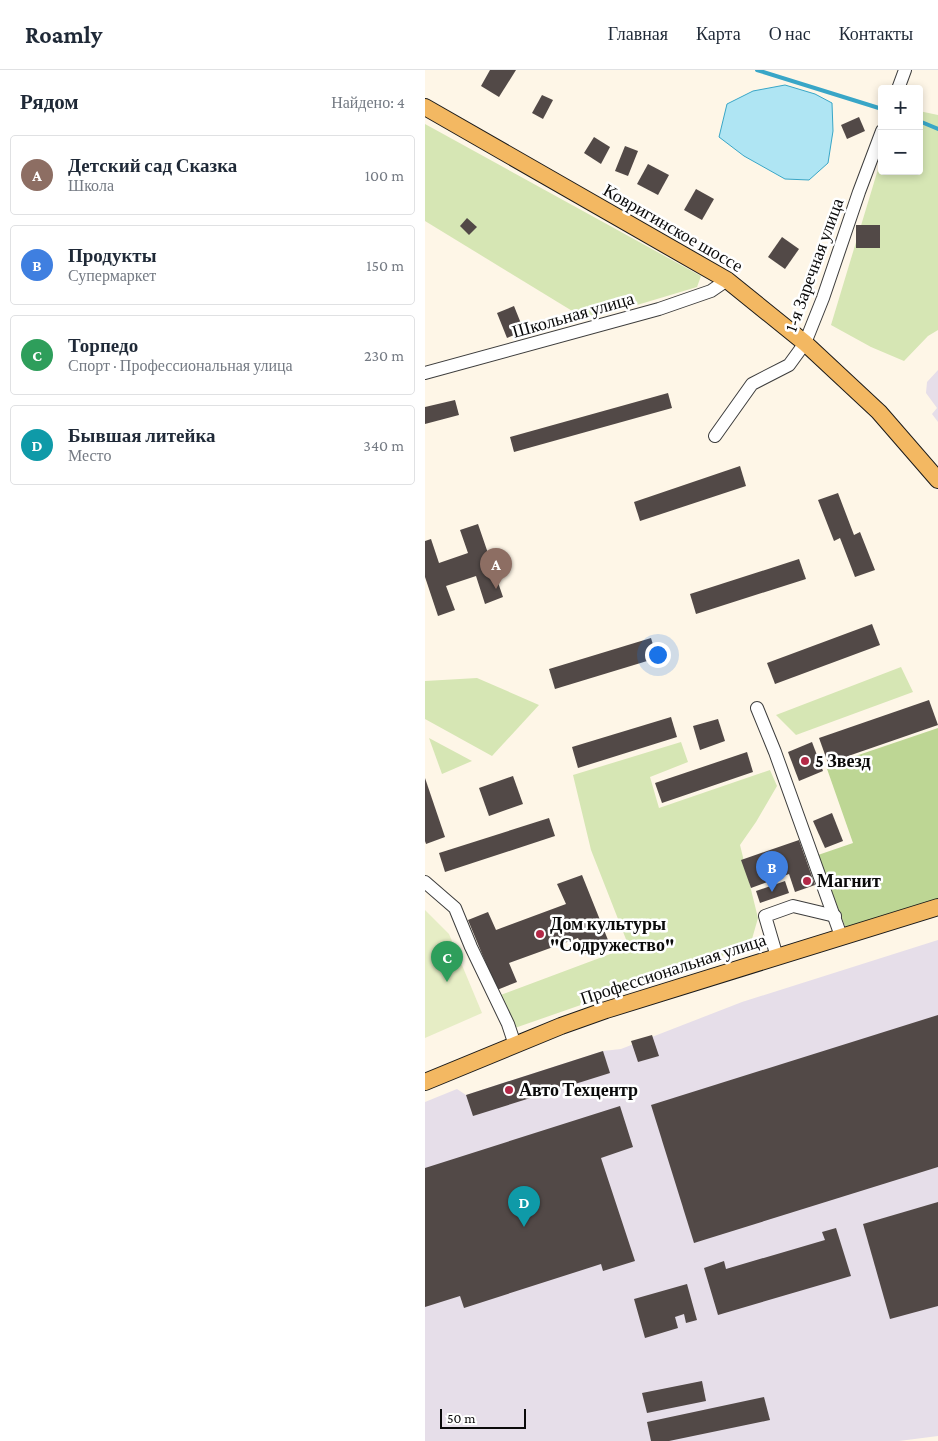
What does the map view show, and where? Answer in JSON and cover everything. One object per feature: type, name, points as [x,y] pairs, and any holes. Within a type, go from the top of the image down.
[{"type":"main road","name":"Ковригинское шоссе","points":[[425,107],[727,280],[805,343],[879,412],[938,480]]},
{"type":"main road","name":"Профессиональная улица","points":[[425,1082],[561,1026],[606,1010],[938,907]]},
{"type":"street","points":[[899,85],[905,70]]},
{"type":"street","name":"1-я Заречная улица","points":[[715,436],[752,384],[789,364],[805,343],[823,298],[878,142]]},
{"type":"street","name":"Школьная улица","points":[[425,373],[659,309],[711,291],[727,280]]},
{"type":"street","points":[[757,708],[841,936]]},
{"type":"street","points":[[425,882],[455,908],[508,1024],[515,1045]]},
{"type":"street","points":[[777,957],[765,916],[793,906],[835,916]]},
{"type":"shaded area","points":[[938,370],[938,422],[932,414],[937,408],[926,393],[927,382]]},
{"type":"shaded area","points":[[938,940],[938,1436],[899,1441],[425,1441],[425,1102],[457,1089],[466,1095],[603,1051],[621,1049],[742,1002]]},
{"type":"green space","points":[[923,112],[938,115],[938,330],[928,336],[904,361],[871,347],[831,325],[878,169],[878,175],[923,175]]},
{"type":"green space","points":[[425,124],[701,276],[697,287],[587,320],[425,221]]},
{"type":"green space","points":[[901,667],[913,692],[796,735],[776,715]]},
{"type":"green space","points":[[477,678],[539,705],[492,756],[425,719],[425,681]]},
{"type":"green space","points":[[938,728],[938,899],[846,929],[818,855],[853,843],[826,766]]},
{"type":"green space","points":[[429,738],[472,761],[442,774]]},
{"type":"green space","points":[[681,742],[688,762],[650,777],[659,808],[770,770],[777,786],[740,845],[758,918],[750,946],[512,1029],[498,996],[629,947],[591,850],[573,775]]},
{"type":"green space","points":[[425,910],[449,934],[482,1013],[425,1038]]},
{"type":"water","points":[[785,85],[815,94],[832,103],[833,131],[828,163],[809,180],[785,179],[744,156],[719,137],[727,104],[753,91]]},
{"type":"building","points":[[490,70],[516,70],[499,97],[481,86]]},
{"type":"building","points":[[542,95],[553,100],[543,119],[532,113]]},
{"type":"building","points":[[859,117],[865,131],[847,139],[841,125]]},
{"type":"building","points":[[594,137],[610,147],[601,164],[584,153]]},
{"type":"building","points":[[625,146],[638,151],[628,176],[615,171]]},
{"type":"building","points":[[648,164],[669,175],[658,195],[637,184]]},
{"type":"building","points":[[696,189],[714,199],[702,220],[684,210]]},
{"type":"building","points":[[467,218],[477,227],[469,235],[460,226]]},
{"type":"building","points":[[856,225],[880,225],[880,248],[856,248]]},
{"type":"building","points":[[782,237],[799,249],[785,269],[768,257]]},
{"type":"building","points":[[514,306],[524,331],[507,338],[497,313]]},
{"type":"building","points":[[668,393],[672,408],[514,452],[510,437]]},
{"type":"building","points":[[455,400],[459,415],[425,424],[425,407]]},
{"type":"building","points":[[740,466],[746,486],[640,521],[634,502]]},
{"type":"building","points":[[838,493],[854,535],[860,532],[875,570],[855,577],[840,538],[834,541],[818,500]]},
{"type":"building","points":[[478,524],[503,597],[485,604],[476,576],[446,586],[455,610],[438,616],[425,577],[425,541],[431,539],[439,563],[468,553],[460,530]]},
{"type":"building","points":[[799,559],[806,579],[696,614],[690,594]]},
{"type":"building","points":[[872,624],[880,645],[775,684],[767,663]]},
{"type":"building","points":[[651,638],[657,658],[555,689],[549,669]]},
{"type":"building","points":[[929,700],[938,725],[828,763],[819,738]]},
{"type":"building","points":[[671,717],[677,737],[578,768],[572,747]]},
{"type":"building","points":[[718,719],[725,741],[700,750],[693,726]]},
{"type":"building","name":"5 Звезд","points":[[812,742],[823,771],[799,781],[788,752]]},
{"type":"building","points":[[747,752],[753,772],[662,803],[655,783]]},
{"type":"building","points":[[513,776],[523,804],[489,816],[479,788]]},
{"type":"building","points":[[425,778],[445,837],[426,844],[425,841]]},
{"type":"building","points":[[832,813],[843,841],[825,848],[813,821]]},
{"type":"building","points":[[549,818],[555,836],[445,872],[439,853]]},
{"type":"building","points":[[799,840],[815,885],[795,892],[789,874],[751,888],[741,860]]},
{"type":"building","name":"Дом культуры \"Содружество\"","points":[[582,875],[610,945],[585,954],[578,938],[509,963],[517,982],[497,990],[468,920],[488,912],[496,930],[566,904],[557,884]]},
{"type":"building","points":[[785,881],[789,893],[760,903],[756,891]]},
{"type":"building","points":[[938,1015],[938,1167],[694,1243],[651,1105]]},
{"type":"building","points":[[652,1035],[659,1056],[638,1062],[631,1041]]},
{"type":"building","points":[[603,1051],[610,1073],[473,1116],[466,1095]]},
{"type":"building","points":[[620,1106],[633,1147],[601,1158],[635,1261],[603,1271],[601,1264],[464,1308],[460,1296],[425,1307],[425,1168]]},
{"type":"building","points":[[938,1202],[938,1306],[890,1319],[863,1224]]},
{"type":"building","points":[[836,1228],[851,1276],[718,1315],[704,1268],[724,1261],[726,1269],[825,1240],[822,1232]]},
{"type":"building","points":[[687,1284],[697,1320],[686,1323],[684,1314],[675,1317],[678,1328],[645,1338],[634,1299]]},
{"type":"building","points":[[702,1381],[706,1401],[647,1413],[642,1393]]},
{"type":"building","points":[[764,1397],[770,1420],[669,1441],[651,1441],[647,1422]]},
{"type":"waterway","points":[[757,70],[878,108]]},
{"type":"waterway","points":[[923,123],[938,129]]},
{"type":"place","name":"Детский сад Сказка","points":[[496,589]]},
{"type":"place","name":"5 Звезд","points":[[805,761]]},
{"type":"place","name":"Магнит","points":[[807,881]]},
{"type":"place","name":"Продукты","points":[[772,892]]},
{"type":"place","name":"Дом культуры \"Содружество\"","points":[[540,934]]},
{"type":"place","name":"Торпедо","points":[[447,982]]},
{"type":"place","name":"Авто Техцентр","points":[[509,1090]]},
{"type":"place","name":"Бывшая литейка","points":[[524,1227]]}]
